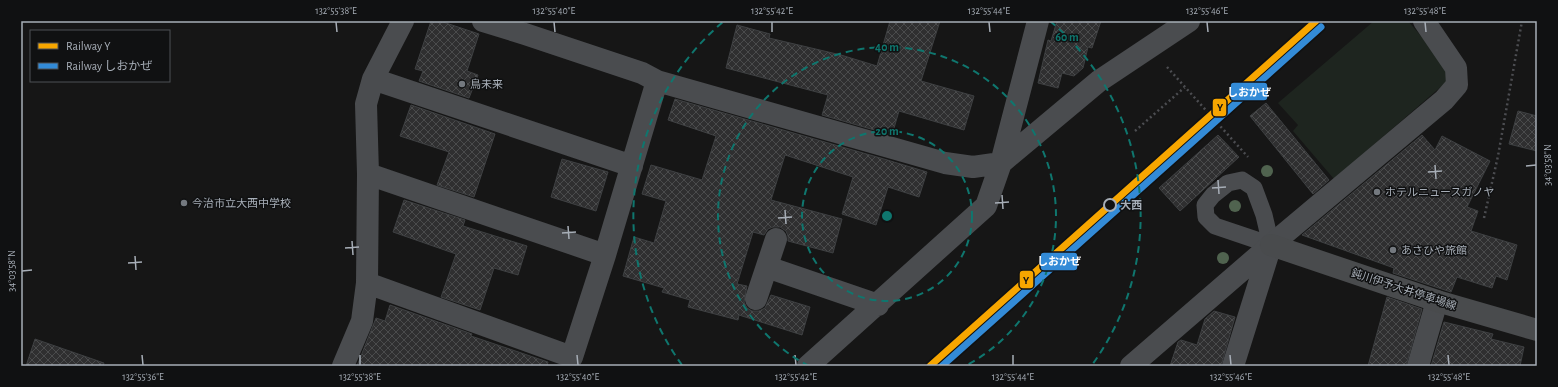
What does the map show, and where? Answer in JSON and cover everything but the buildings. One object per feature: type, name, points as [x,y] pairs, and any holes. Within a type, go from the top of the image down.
[{"type":"main road","name":"鈍川伊予大井停車場線","points":[[1271,245],[1436,301],[1537,330]]},
{"type":"street","points":[[343,366],[362,321],[367,283],[368,174],[366,104],[373,79],[403,21]]},
{"type":"street","points":[[483,21],[528,27],[657,81],[945,163],[973,167],[1001,163],[1099,81],[1189,21]]},
{"type":"street","points":[[808,366],[878,305],[986,206],[1001,163],[1038,21]]},
{"type":"street","points":[[1131,366],[1271,245],[1444,100],[1457,85],[1456,68],[1424,21]]},
{"type":"street","points":[[373,79],[632,166]]},
{"type":"street","points":[[367,283],[572,357],[605,254],[657,81]]},
{"type":"street","points":[[368,174],[605,254]]},
{"type":"street","points":[[756,299],[776,239]]},
{"type":"street","points":[[1233,366],[1271,245]]},
{"type":"street","points":[[767,267],[878,305]]},
{"type":"street","points":[[1418,366],[1436,301]]},
{"type":"path","points":[[1484,218],[1498,156],[1522,21]]},
{"type":"path","points":[[1166,66],[1251,160]]},
{"type":"path","points":[[1135,131],[1185,87]]},
{"type":"shaded area","points":[[1374,21],[1408,21],[1446,65],[1451,78],[1334,179],[1293,131],[1298,125],[1278,103]]},
{"type":"rail line","name":"Y","points":[[930,366],[1316,21]]},
{"type":"rail line","name":"しおかぜ","points":[[942,366],[1321,27]]},
{"type":"place","name":"鳥未来","points":[[462,84]]},
{"type":"place","name":"ホテルニュースガノヤ","points":[[1377,192]]},
{"type":"place","name":"今治市立大西中学校","points":[[184,203]]},
{"type":"place","name":"大西","points":[[1110,205]]},
{"type":"place","name":"あさひや旅館","points":[[1393,250]]}]
